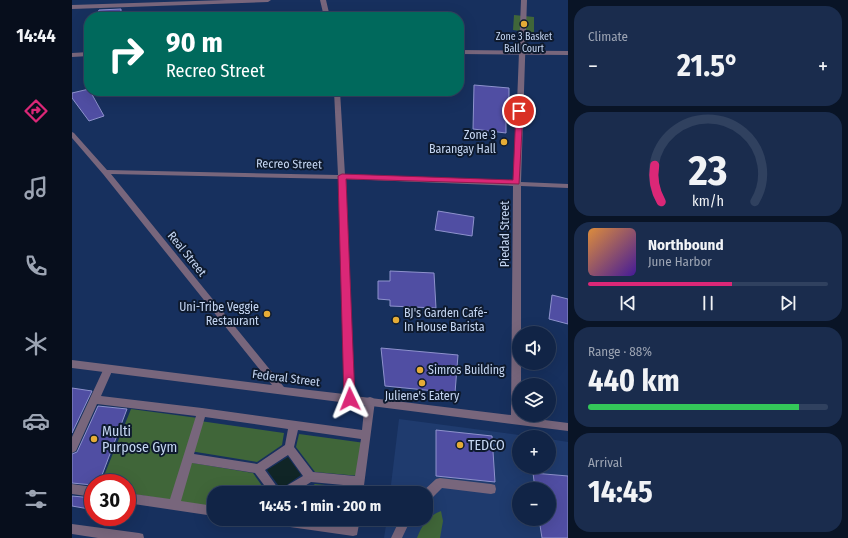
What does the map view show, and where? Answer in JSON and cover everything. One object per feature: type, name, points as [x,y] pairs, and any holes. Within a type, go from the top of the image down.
[{"type":"street","points":[[72,7],[268,0]]},
{"type":"street","points":[[323,0],[326,12]]},
{"type":"street","name":"Piedad Street","points":[[516,378],[517,183],[524,0]]},
{"type":"street","points":[[464,52],[568,53]]},
{"type":"street","points":[[72,55],[84,54]]},
{"type":"street","points":[[337,96],[342,176],[350,399]]},
{"type":"street","name":"Real Street","points":[[72,134],[105,172],[281,390]]},
{"type":"street","name":"Recreo Street","points":[[105,172],[342,176],[568,186]]},
{"type":"street","name":"Federal Street","points":[[72,364],[512,420]]},
{"type":"street","points":[[72,448],[108,368]]},
{"type":"street","points":[[94,399],[202,412],[366,435]]},
{"type":"street","points":[[359,486],[370,402]]},
{"type":"street","points":[[174,505],[202,412]]},
{"type":"street","name":"Federal Street","points":[[531,422],[568,427]]},
{"type":"street","points":[[189,458],[258,469],[289,448],[294,425]]},
{"type":"street","points":[[289,448],[310,477],[350,486]]},
{"type":"street","points":[[258,469],[271,486]]},
{"type":"street","points":[[296,486],[310,477]]},
{"type":"street","points":[[433,490],[440,483],[491,489]]},
{"type":"street","points":[[72,489],[84,491]]},
{"type":"street","points":[[136,499],[207,510]]},
{"type":"street","points":[[319,526],[353,531],[354,526]]},
{"type":"street","points":[[396,538],[402,526]]},
{"type":"street","points":[[72,529],[139,538]]},
{"type":"shaded area","points":[[399,419],[512,434],[512,474],[556,474],[556,440],[568,442],[568,538],[384,538],[386,526],[433,526],[433,486],[391,486]]},
{"type":"shaded area","points":[[288,457],[301,475],[285,486],[279,486],[267,470]]},
{"type":"green space","name":"Zone 3 Basket Ball Court","points":[[514,15],[534,17],[534,33],[513,30]]},
{"type":"green space","points":[[131,409],[198,418],[171,500],[136,494],[136,474],[105,474]]},
{"type":"green space","points":[[200,421],[284,433],[282,445],[257,462],[190,451]]},
{"type":"green space","points":[[299,434],[365,443],[360,476],[315,472],[296,447]]},
{"type":"green space","points":[[187,462],[253,473],[262,486],[207,486],[207,510],[174,505]]},
{"type":"green space","points":[[315,484],[337,486],[312,486]]},
{"type":"green space","points":[[441,511],[443,521],[440,538],[417,538],[423,526],[433,526],[433,515]]},
{"type":"building","points":[[121,9],[121,12],[98,12],[99,10]]},
{"type":"building","points":[[474,85],[509,88],[509,105],[506,104],[506,133],[473,129]]},
{"type":"building","points":[[84,90],[84,96],[93,96],[104,116],[89,121],[72,98],[72,93]]},
{"type":"building","points":[[438,211],[474,217],[472,236],[435,230]]},
{"type":"building","points":[[390,271],[434,273],[436,308],[390,306],[390,300],[378,299],[378,281],[390,281]]},
{"type":"building","points":[[552,295],[568,299],[568,324],[549,319]]},
{"type":"building","name":"Simros Building","points":[[381,348],[458,355],[455,393],[385,386]]},
{"type":"building","points":[[72,388],[92,391],[72,433]]},
{"type":"building","points":[[98,406],[127,409],[102,474],[84,474],[84,484],[72,483],[72,454],[77,452]]},
{"type":"building","points":[[436,430],[492,436],[495,482],[436,476]]},
{"type":"building","points":[[533,474],[568,476],[568,538],[542,538],[540,526],[556,526],[556,482],[534,482]]},
{"type":"building","points":[[72,496],[84,497],[84,508],[72,506]]},
{"type":"place","name":"Zone 3 Basket Ball Court","points":[[524,24]]},
{"type":"place","name":"Zone 3 Barangay Hall","points":[[504,142]]},
{"type":"place","name":"Uni-Tribe Veggie Restaurant","points":[[267,314]]},
{"type":"place","name":"BJ's Garden Café- In House Barista","points":[[396,320]]},
{"type":"place","name":"Simros Building","points":[[420,370]]},
{"type":"place","name":"Juliene's Eatery","points":[[422,383]]},
{"type":"place","name":"Multi Purpose Gym","points":[[94,439]]},
{"type":"place","name":"TEDCO","points":[[460,445]]},
{"type":"route","points":[[350,399],[342,176],[517,183],[519,111]]}]
